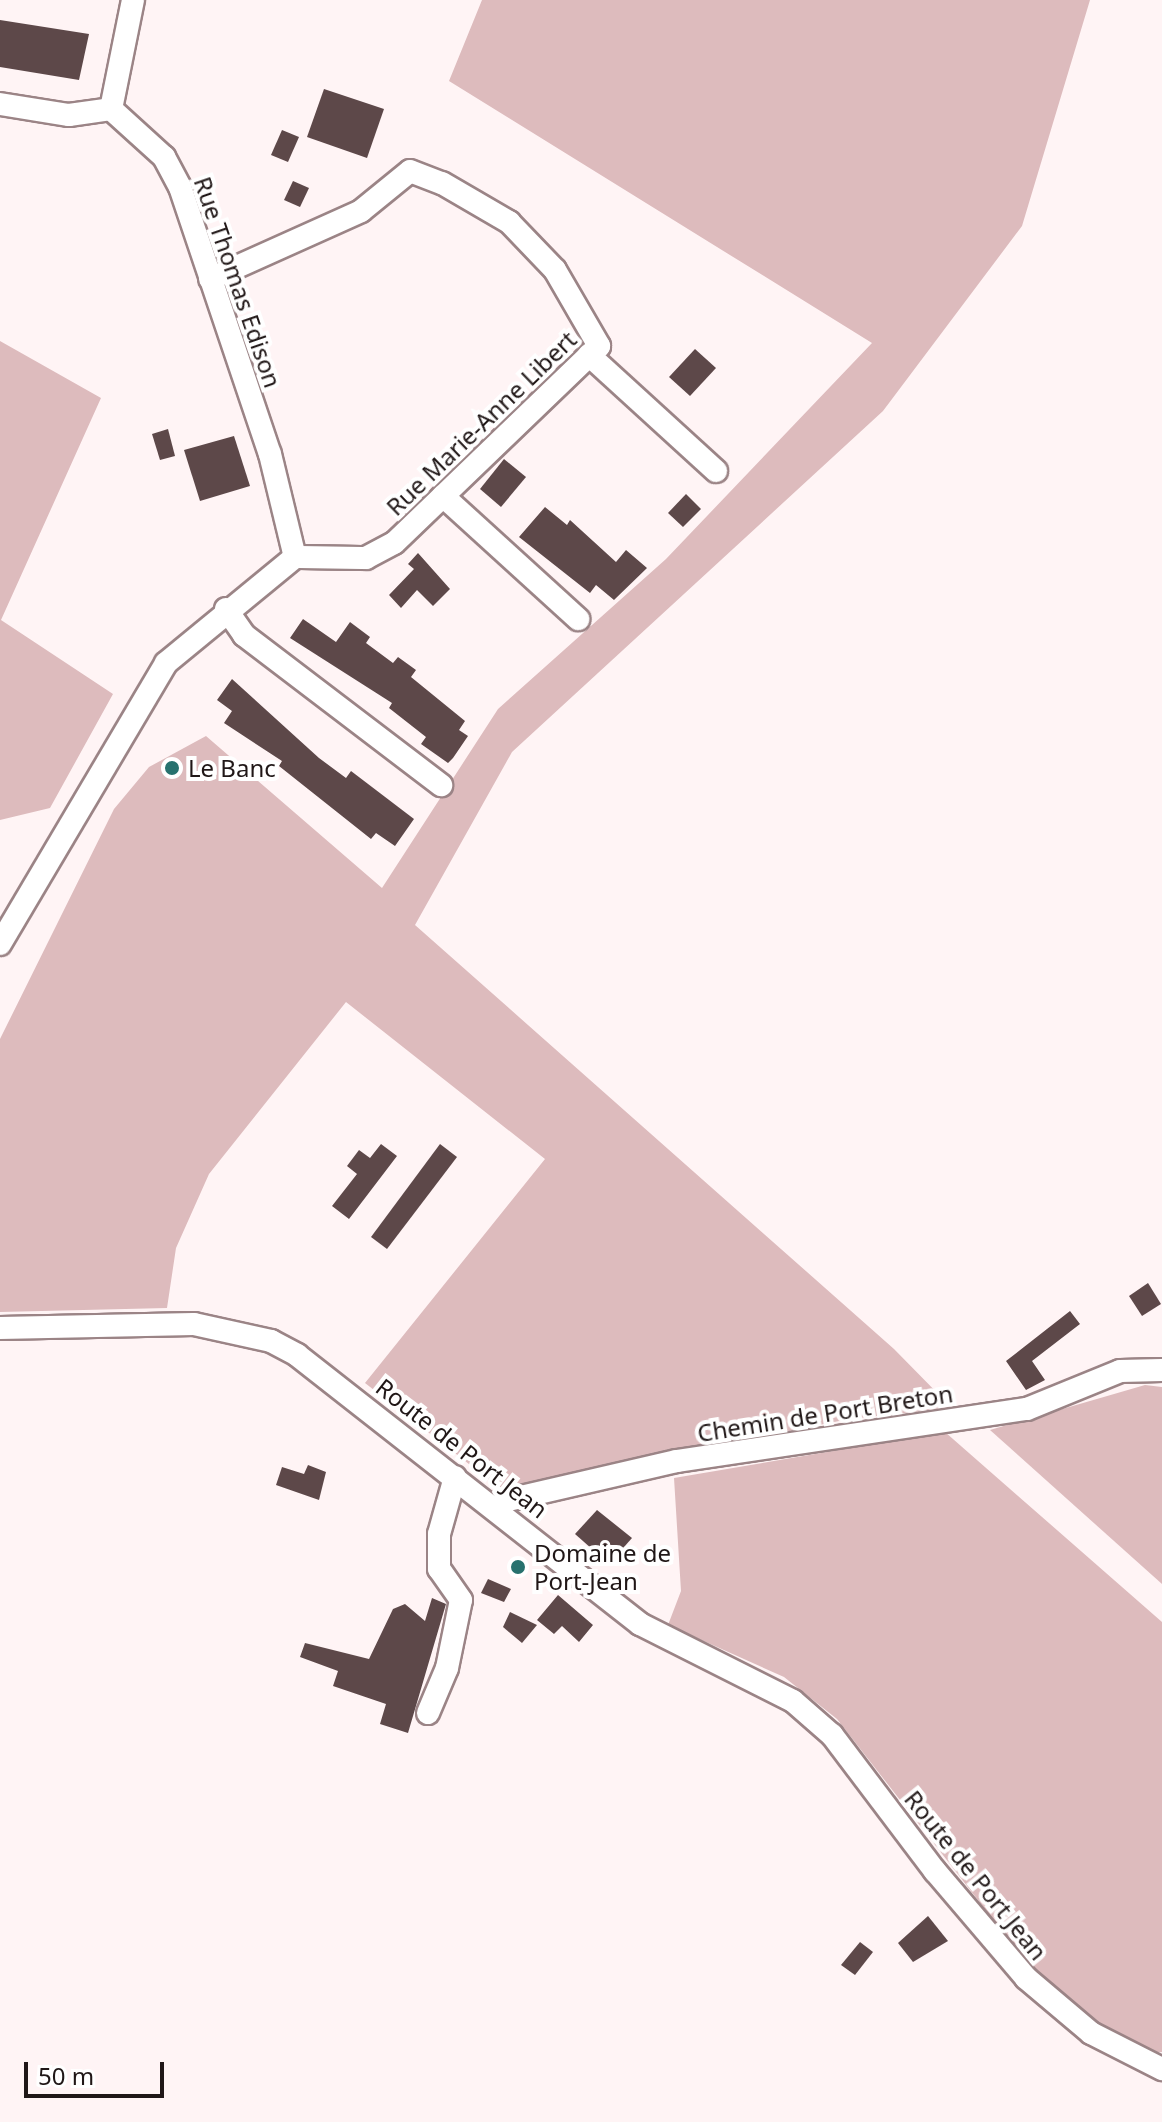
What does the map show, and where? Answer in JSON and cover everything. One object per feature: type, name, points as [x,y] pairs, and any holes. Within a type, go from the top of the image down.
[{"type":"street","points":[[0,104],[69,115],[111,109],[133,0]]},
{"type":"street","name":"Rue Thomas Edison","points":[[111,109],[164,157],[180,187],[270,454],[295,557]]},
{"type":"street","name":"Rue Marie-Anne Libert","points":[[210,279],[361,211],[410,171],[442,183],[509,222],[555,270],[599,346],[394,543],[366,558],[295,557]]},
{"type":"street","points":[[589,355],[716,471]]},
{"type":"street","points":[[443,496],[578,619]]},
{"type":"street","points":[[0,944],[166,663],[226,609],[295,557]]},
{"type":"street","points":[[226,609],[244,635],[441,785]]},
{"type":"street","name":"Route de Port Jean","points":[[0,1328],[194,1324],[271,1341],[320,1370],[640,1624],[793,1701],[832,1735],[935,1871],[1026,1978],[1091,2033],[1162,2069]]},
{"type":"street","name":"Chemin de Port Breton","points":[[496,1509],[508,1500],[677,1461],[1027,1409],[1120,1371],[1162,1370]]},
{"type":"street","points":[[428,1713],[447,1668],[461,1600],[439,1569],[439,1534],[455,1477]]},
{"type":"shaded area","points":[[482,0],[1090,0],[1022,226],[883,411],[512,752],[415,925],[894,1349],[952,1408],[849,1419],[501,1489],[365,1383],[545,1159],[346,1002],[209,1174],[176,1248],[167,1308],[0,1312],[0,1039],[114,809],[149,767],[206,736],[382,888],[498,709],[666,559],[872,343],[449,81]]},
{"type":"shaded area","points":[[0,341],[101,398],[1,620],[113,694],[50,808],[0,820]]},
{"type":"shaded area","points":[[1145,1385],[1162,1387],[1162,1584],[990,1430]]},
{"type":"shaded area","points":[[945,1432],[1162,1622],[1162,2052],[1147,2053],[1104,2032],[1034,1972],[837,1719],[784,1677],[668,1625],[681,1591],[674,1478]]},
{"type":"building","points":[[0,20],[89,34],[79,80],[0,67]]},
{"type":"building","points":[[324,89],[384,109],[367,158],[307,137]]},
{"type":"building","points":[[282,130],[299,137],[288,162],[271,155]]},
{"type":"building","points":[[293,181],[309,188],[300,207],[284,200]]},
{"type":"building","points":[[695,349],[716,368],[690,396],[669,377]]},
{"type":"building","points":[[168,429],[175,456],[160,460],[152,434]]},
{"type":"building","points":[[234,436],[250,486],[200,501],[184,450]]},
{"type":"building","points":[[504,459],[526,477],[501,507],[480,489]]},
{"type":"building","points":[[686,494],[701,509],[683,527],[668,513]]},
{"type":"building","points":[[545,507],[567,525],[570,520],[616,562],[626,550],[647,568],[614,600],[596,585],[590,593],[519,537]]},
{"type":"building","points":[[418,553],[450,589],[433,606],[417,590],[401,608],[389,595],[414,569],[408,564]]},
{"type":"building","points":[[303,619],[336,642],[350,622],[370,637],[366,643],[393,663],[398,657],[416,670],[411,677],[465,721],[459,730],[468,736],[453,758],[448,763],[421,744],[426,737],[389,708],[392,703],[290,638]]},
{"type":"building","points":[[232,679],[319,758],[346,778],[351,771],[414,819],[395,846],[376,833],[371,839],[279,766],[282,761],[224,723],[232,711],[217,700]]},
{"type":"building","points":[[381,1144],[397,1156],[349,1219],[332,1206],[357,1174],[347,1166],[359,1150],[370,1158]]},
{"type":"building","points":[[440,1144],[457,1157],[387,1249],[371,1237]]},
{"type":"building","points":[[1148,1283],[1161,1304],[1142,1316],[1129,1296]]},
{"type":"building","points":[[1070,1311],[1080,1324],[1032,1361],[1045,1380],[1026,1390],[1006,1361]]},
{"type":"building","points":[[308,1465],[326,1472],[319,1500],[276,1485],[282,1467],[304,1474]]},
{"type":"building","points":[[597,1510],[632,1538],[609,1564],[575,1534]]},
{"type":"building","points":[[488,1579],[511,1589],[504,1602],[481,1593]]},
{"type":"building","points":[[558,1595],[593,1625],[579,1642],[562,1626],[554,1634],[537,1620]]},
{"type":"building","points":[[432,1598],[446,1604],[408,1733],[380,1724],[386,1704],[333,1686],[338,1671],[300,1657],[305,1643],[369,1659],[393,1609],[405,1604],[425,1621]]},
{"type":"building","points":[[510,1612],[537,1625],[522,1643],[503,1627]]},
{"type":"building","points":[[928,1916],[948,1941],[913,1962],[898,1943]]},
{"type":"building","points":[[860,1942],[873,1952],[855,1975],[841,1965]]},
{"type":"place","name":"Le Banc","points":[[172,768]]},
{"type":"place","name":"Domaine de Port-Jean","points":[[518,1567]]}]
